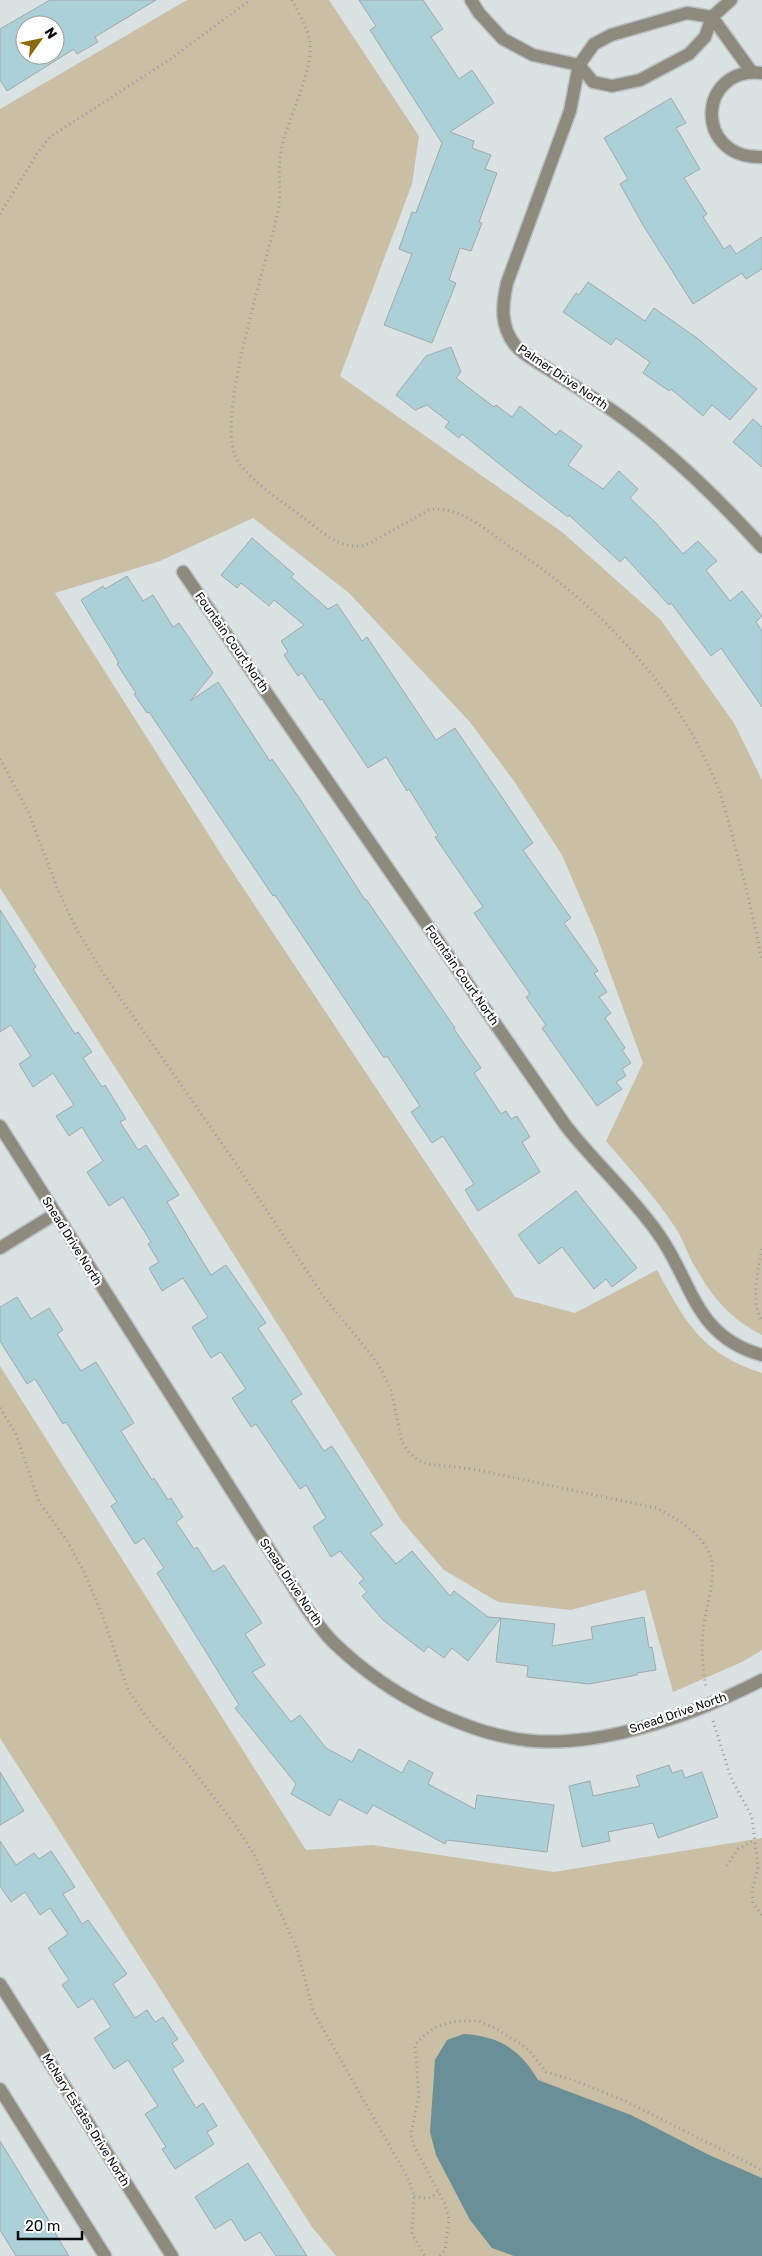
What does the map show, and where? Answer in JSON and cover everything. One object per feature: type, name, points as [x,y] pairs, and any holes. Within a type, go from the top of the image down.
[{"type":"street","points":[[471,0],[479,13],[503,39],[533,56],[579,65],[592,82],[612,86],[640,80],[689,54],[705,37],[712,17],[730,0]]},
{"type":"street","points":[[579,65],[594,44],[610,35],[687,13],[712,17],[757,72]]},
{"type":"street","name":"Palmer Drive North","points":[[579,65],[570,111],[507,283],[502,305],[505,327],[515,345],[529,356],[612,410],[664,449],[716,496],[762,546]]},
{"type":"street","points":[[757,72],[738,75],[726,82],[714,99],[711,120],[715,133],[723,145],[734,153],[747,157],[762,157]]},
{"type":"street","name":"Fountain Court North","points":[[184,572],[566,1126],[588,1154],[633,1201],[658,1234],[693,1301],[709,1323],[730,1341],[762,1355]]},
{"type":"street","name":"Snead Drive North","points":[[0,1126],[307,1609],[332,1641],[401,1696],[463,1726],[508,1738],[552,1741],[629,1732],[708,1704],[762,1680]]},
{"type":"street","points":[[0,1248],[55,1214]]},
{"type":"street","name":"McNary Estates Drive North","points":[[0,1984],[172,2256]]},
{"type":"street","points":[[0,2089],[105,2256]]},
{"type":"path","points":[[0,214],[37,154],[50,137],[169,60],[250,0]]},
{"type":"path","points":[[292,0],[310,40],[310,53],[300,93],[281,150],[279,209],[244,347],[236,389],[231,431],[231,444],[235,457],[251,477],[332,539],[353,548],[370,543],[429,510],[438,508],[449,509],[462,515],[534,562],[602,620],[660,684],[680,712],[702,753],[726,812],[748,894],[762,960]]},
{"type":"path","points":[[0,759],[28,811],[58,890],[78,932],[107,979],[230,1155],[324,1297],[373,1357],[382,1371],[391,1390],[402,1442],[409,1452],[418,1460],[428,1464],[473,1469],[656,1508],[680,1521],[707,1548],[714,1567],[703,1638],[702,1662],[708,1704],[730,1778],[752,1817],[758,1867],[752,1891],[754,1903],[762,1915]]},
{"type":"path","points":[[762,1249],[756,1302],[757,1311],[762,1320]]},
{"type":"path","points":[[0,1408],[16,1434],[39,1502],[66,1539],[84,1572],[106,1626],[128,1690],[149,1721],[188,1764],[254,1854],[297,1949],[313,2011],[409,2180],[414,2196],[412,2234],[425,2256]]},
{"type":"path","points":[[727,1866],[738,1849],[754,1840]]},
{"type":"path","points":[[440,2256],[446,2250],[449,2219],[439,2190],[412,2144],[411,2133],[420,2091],[415,2046],[424,2035],[438,2026],[457,2021],[479,2021],[495,2028],[528,2049],[546,2072],[625,2101],[762,2170]]},
{"type":"path","points":[[414,2196],[425,2199],[430,2198],[439,2190]]},
{"type":"shaded area","points":[[187,0],[329,0],[419,136],[412,184],[340,376],[562,532],[660,619],[734,723],[762,780],[762,1335],[740,1321],[722,1306],[701,1276],[678,1232],[667,1216],[606,1141],[643,1063],[596,934],[562,855],[514,781],[469,721],[349,593],[253,518],[160,561],[55,593],[224,859],[515,1297],[575,1313],[657,1270],[687,1320],[710,1346],[741,1365],[762,1373],[762,1650],[742,1662],[673,1692],[645,1590],[571,1610],[498,1602],[444,1570],[401,1520],[0,888],[0,109]]},
{"type":"shaded area","points":[[0,1366],[306,1850],[372,1845],[554,1872],[762,1838],[762,2256],[336,2256],[312,2227],[0,1738]]},
{"type":"water","points":[[464,2034],[488,2038],[508,2046],[524,2060],[538,2080],[631,2115],[709,2155],[762,2178],[762,2256],[514,2256],[492,2248],[470,2220],[436,2155],[430,2132],[435,2060],[447,2040]]},
{"type":"building","points":[[50,0],[156,0],[95,37],[98,42],[77,54],[74,49],[65,55],[65,15],[24,15]]},
{"type":"building","points":[[359,0],[423,0],[443,29],[431,37],[459,79],[472,70],[494,103],[450,132],[474,141],[472,148],[491,155],[485,169],[497,173],[479,222],[482,223],[471,251],[460,248],[449,280],[456,283],[432,343],[384,325],[412,254],[399,249],[412,212],[416,213],[442,143],[370,30],[376,26]]},
{"type":"building","points":[[15,20],[15,65],[48,65],[7,91],[0,80],[0,29]]},
{"type":"building","points":[[671,98],[686,123],[676,128],[700,169],[684,178],[707,214],[703,217],[724,249],[730,245],[736,254],[762,237],[762,269],[746,279],[742,273],[693,304],[643,225],[620,184],[628,179],[604,138]]},
{"type":"building","points":[[588,282],[645,321],[654,308],[697,338],[757,389],[730,420],[712,405],[703,416],[671,389],[669,391],[643,373],[650,362],[616,338],[611,345],[563,312],[576,293],[579,295]]},
{"type":"building","points":[[451,347],[461,372],[456,378],[494,407],[496,405],[512,417],[520,406],[556,435],[560,430],[582,446],[568,465],[603,489],[619,471],[638,489],[630,498],[656,523],[683,554],[698,541],[717,561],[706,570],[730,601],[742,591],[762,616],[756,622],[762,631],[762,707],[721,648],[711,656],[671,603],[669,605],[625,557],[620,562],[569,515],[568,517],[462,434],[459,438],[445,427],[449,422],[427,405],[415,410],[396,395],[426,356]]},
{"type":"building","points":[[753,419],[762,427],[762,467],[733,442]]},
{"type":"building","points":[[252,538],[294,574],[291,577],[328,609],[337,604],[362,641],[367,637],[436,740],[455,728],[533,843],[523,850],[571,918],[564,923],[598,971],[594,973],[607,992],[599,997],[611,1013],[605,1018],[625,1048],[622,1050],[631,1063],[622,1069],[626,1076],[616,1082],[622,1089],[597,1106],[542,1028],[546,1025],[526,997],[530,994],[474,913],[483,907],[435,837],[438,836],[409,789],[407,791],[386,757],[368,768],[322,699],[320,700],[302,673],[298,676],[284,655],[288,652],[281,641],[304,625],[274,600],[269,606],[241,583],[237,588],[221,575]]},
{"type":"building","points":[[127,576],[143,601],[153,595],[173,627],[179,623],[213,673],[190,701],[218,682],[270,761],[272,759],[300,799],[365,900],[455,1028],[481,1068],[474,1073],[501,1114],[506,1111],[511,1119],[517,1116],[530,1137],[522,1142],[540,1172],[478,1211],[465,1190],[474,1184],[443,1136],[432,1143],[411,1112],[420,1106],[387,1056],[384,1058],[275,895],[273,896],[149,712],[147,713],[134,694],[136,693],[117,664],[119,663],[81,600],[103,586],[105,589]]},
{"type":"building","points":[[0,910],[36,967],[33,969],[75,1034],[78,1032],[92,1052],[83,1058],[102,1087],[105,1085],[126,1119],[120,1122],[138,1150],[146,1145],[179,1195],[167,1202],[211,1275],[226,1265],[266,1323],[258,1328],[302,1394],[291,1401],[324,1451],[332,1446],[383,1525],[370,1533],[396,1564],[412,1551],[450,1596],[454,1591],[488,1617],[501,1618],[468,1661],[452,1648],[444,1658],[428,1646],[424,1652],[383,1620],[362,1596],[367,1592],[359,1583],[364,1579],[340,1551],[331,1557],[313,1527],[326,1518],[306,1485],[300,1489],[256,1424],[251,1427],[232,1398],[246,1389],[221,1352],[211,1358],[192,1327],[208,1317],[183,1278],[162,1291],[149,1268],[159,1262],[148,1244],[151,1242],[123,1197],[109,1206],[87,1172],[103,1161],[82,1127],[69,1136],[56,1116],[74,1105],[53,1073],[33,1087],[19,1064],[31,1056],[11,1025],[0,1032]]},
{"type":"building","points":[[576,1191],[637,1268],[612,1287],[606,1279],[594,1289],[562,1247],[539,1264],[518,1235]]},
{"type":"building","points":[[17,1297],[31,1319],[49,1308],[63,1330],[57,1334],[81,1371],[96,1362],[134,1423],[121,1431],[152,1480],[154,1478],[168,1500],[171,1498],[183,1517],[176,1522],[194,1549],[197,1547],[213,1572],[224,1565],[262,1623],[245,1634],[265,1665],[252,1672],[291,1722],[300,1715],[326,1748],[352,1762],[359,1749],[402,1773],[409,1760],[433,1773],[428,1784],[475,1809],[477,1795],[554,1805],[547,1852],[447,1840],[445,1844],[373,1805],[367,1814],[339,1799],[330,1816],[291,1794],[296,1784],[235,1708],[239,1705],[157,1573],[164,1568],[144,1538],[135,1544],[111,1506],[117,1502],[66,1422],[63,1424],[35,1379],[27,1384],[0,1341],[0,1307]]},
{"type":"building","points":[[644,1617],[649,1648],[652,1647],[656,1670],[589,1684],[527,1677],[528,1666],[496,1662],[501,1618],[555,1624],[552,1646],[593,1639],[591,1627]]},
{"type":"building","points":[[669,1765],[672,1773],[682,1770],[685,1778],[702,1772],[718,1817],[658,1838],[653,1823],[608,1832],[610,1841],[582,1847],[569,1786],[590,1781],[593,1796],[640,1786],[636,1776]]},
{"type":"building","points":[[0,1772],[24,1811],[0,1825]]},
{"type":"building","points":[[0,1841],[16,1865],[34,1853],[39,1859],[51,1851],[75,1887],[63,1894],[82,1924],[88,1920],[127,1974],[113,1984],[135,2018],[147,2010],[155,2022],[163,2017],[178,2039],[172,2043],[184,2061],[172,2069],[196,2108],[203,2103],[217,2126],[207,2132],[214,2144],[175,2169],[162,2149],[166,2147],[145,2114],[158,2106],[128,2060],[114,2069],[94,2038],[111,2027],[93,1998],[78,2008],[62,1985],[69,1980],[48,1948],[68,1934],[50,1908],[40,1915],[25,1892],[11,1902],[0,1886]]},
{"type":"building","points":[[0,2141],[69,2256],[16,2256],[0,2230]]},
{"type":"building","points":[[248,2163],[307,2256],[276,2256],[260,2232],[245,2241],[231,2219],[215,2229],[195,2197]]}]
